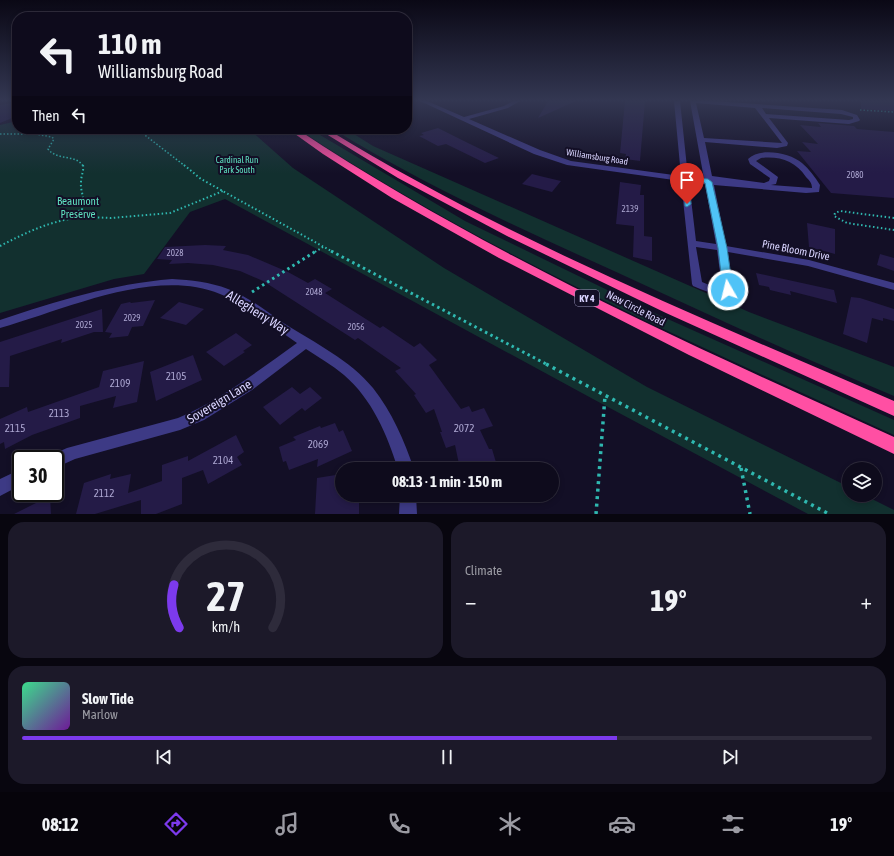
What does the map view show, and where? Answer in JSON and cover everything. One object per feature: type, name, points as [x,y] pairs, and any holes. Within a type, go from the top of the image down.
[{"type":"highway","name":"New Circle Road","points":[[300,134],[402,199],[499,254],[674,342],[894,446]]},
{"type":"highway","name":"New Circle Road","points":[[331,134],[422,187],[561,258],[737,340],[894,409]]},
{"type":"street","name":"Williamsburg Road","points":[[477,125],[537,152],[559,160],[590,166],[685,179],[708,180]]},
{"type":"street","points":[[679,125],[691,243],[698,284],[713,291],[728,290],[722,248],[697,125]]},
{"type":"street","points":[[700,140],[785,146],[785,143],[771,125]]},
{"type":"street","points":[[761,155],[776,156],[794,161],[802,167],[816,185],[816,190],[806,192],[708,180],[765,184],[773,182],[774,177],[753,162],[752,158],[761,155]]},
{"type":"street","name":"Pine Bloom Drive","points":[[691,243],[809,263],[894,288]]},
{"type":"street","name":"Allegheny Way","points":[[0,324],[106,292],[132,286],[161,282],[185,282],[210,286],[243,300],[348,371],[361,382],[382,411],[392,428],[400,446],[404,462]]},
{"type":"street","name":"Sovereign Lane","points":[[64,457],[72,453],[180,424],[199,416],[247,386],[305,343]]},
{"type":"street","points":[[0,488],[12,482]]},
{"type":"street","points":[[408,502],[408,514]]},
{"type":"path","points":[[0,134],[35,134],[52,137],[54,139],[48,149],[49,152],[83,164],[84,168],[80,180],[85,201],[82,209],[65,219],[35,229],[0,246]]},
{"type":"path","points":[[143,134],[201,179],[323,247],[829,514]]},
{"type":"path","points":[[65,219],[89,217],[112,218],[170,213],[223,191]]},
{"type":"path","points":[[82,209],[89,217]]},
{"type":"path","points":[[894,218],[840,211],[835,213],[834,216],[847,223],[894,230]]},
{"type":"path","points":[[252,292],[323,247]]},
{"type":"path","points":[[596,514],[605,396]]},
{"type":"path","points":[[741,468],[750,514]]},
{"type":"green space","points":[[0,125],[12,125],[12,134],[255,134],[293,168],[444,268],[647,387],[842,484],[842,502],[878,502],[894,510],[894,514],[808,514],[225,199],[190,212],[144,274],[114,279],[0,313]]},
{"type":"green space","points":[[306,134],[318,134],[465,221],[661,316],[894,420],[894,435],[590,294],[441,216],[369,174]]},
{"type":"green space","points":[[342,134],[354,134],[373,146],[749,312],[894,367],[894,396],[754,335],[507,222],[436,187]]},
{"type":"building","points":[[623,125],[643,125],[640,161],[625,159],[626,154],[620,153]]},
{"type":"building","points":[[800,125],[821,127],[819,125],[842,125],[854,126],[857,129],[894,132],[894,198],[831,193],[797,151],[811,152],[802,142],[818,144]]},
{"type":"building","points":[[438,128],[499,158],[485,163],[446,144],[438,146],[419,136],[424,135],[421,133]]},
{"type":"building","points":[[532,174],[561,181],[552,192],[522,184]]},
{"type":"building","points":[[620,182],[641,185],[640,195],[644,195],[644,236],[652,237],[652,261],[633,257],[634,226],[616,224]]},
{"type":"building","points":[[807,223],[835,229],[835,254],[809,247]]},
{"type":"building","points":[[205,245],[226,246],[223,250],[248,255],[288,272],[308,283],[315,279],[332,289],[325,293],[380,328],[383,326],[414,347],[420,343],[437,360],[429,365],[461,409],[469,406],[472,412],[484,408],[493,426],[480,430],[489,449],[492,449],[496,462],[459,462],[455,445],[446,448],[434,409],[426,413],[414,395],[416,394],[395,371],[401,368],[358,338],[355,340],[263,281],[240,271],[213,265],[188,263],[169,264],[172,260],[157,259],[165,247]]},
{"type":"building","points":[[880,254],[894,258],[894,271],[877,265]]},
{"type":"building","points":[[756,273],[834,290],[837,303],[790,291],[791,295],[770,290],[769,287],[759,285]]},
{"type":"building","points":[[851,297],[860,298],[894,309],[894,321],[883,318],[883,321],[872,318],[867,343],[843,334]]},
{"type":"building","points":[[155,300],[143,326],[132,327],[128,336],[109,338],[112,333],[105,332],[121,304]]},
{"type":"building","points":[[179,302],[204,309],[186,325],[160,318]]},
{"type":"building","points":[[102,309],[103,332],[94,332],[61,343],[62,339],[10,356],[9,387],[0,387],[0,342]]},
{"type":"building","points":[[236,333],[252,345],[243,351],[245,352],[224,366],[206,352]]},
{"type":"building","points":[[193,355],[202,380],[156,401],[150,372]]},
{"type":"building","points":[[144,361],[137,402],[113,408],[116,396],[80,406],[80,418],[32,435],[5,449],[4,442],[0,444],[0,419],[27,407],[28,412],[99,387],[103,371]]},
{"type":"building","points":[[292,387],[300,394],[310,387],[322,398],[305,411],[302,408],[280,425],[263,407]]},
{"type":"building","points":[[335,423],[339,432],[343,430],[352,451],[317,467],[318,459],[289,470],[286,461],[283,462],[279,447],[296,440],[293,437],[320,426],[321,428]]},
{"type":"building","points":[[236,435],[244,452],[237,457],[242,465],[208,484],[203,470],[182,478],[182,504],[156,514],[141,514],[141,500],[95,514],[76,514],[84,483],[111,474],[110,479],[131,474],[128,493],[162,481],[162,465],[188,456],[188,461]]},
{"type":"building","points":[[335,475],[335,502],[359,502],[359,514],[315,514],[317,478]]},
{"type":"building","points":[[38,502],[50,502],[51,514],[14,514]]},
{"type":"route","points":[[687,204],[685,179],[708,182],[722,248],[728,290]]},
{"type":"park label","name":"Cardinal Run Park South","points":[[237,166]]},
{"type":"park label","name":"Beaumont Preserve","points":[[78,207]]}]
